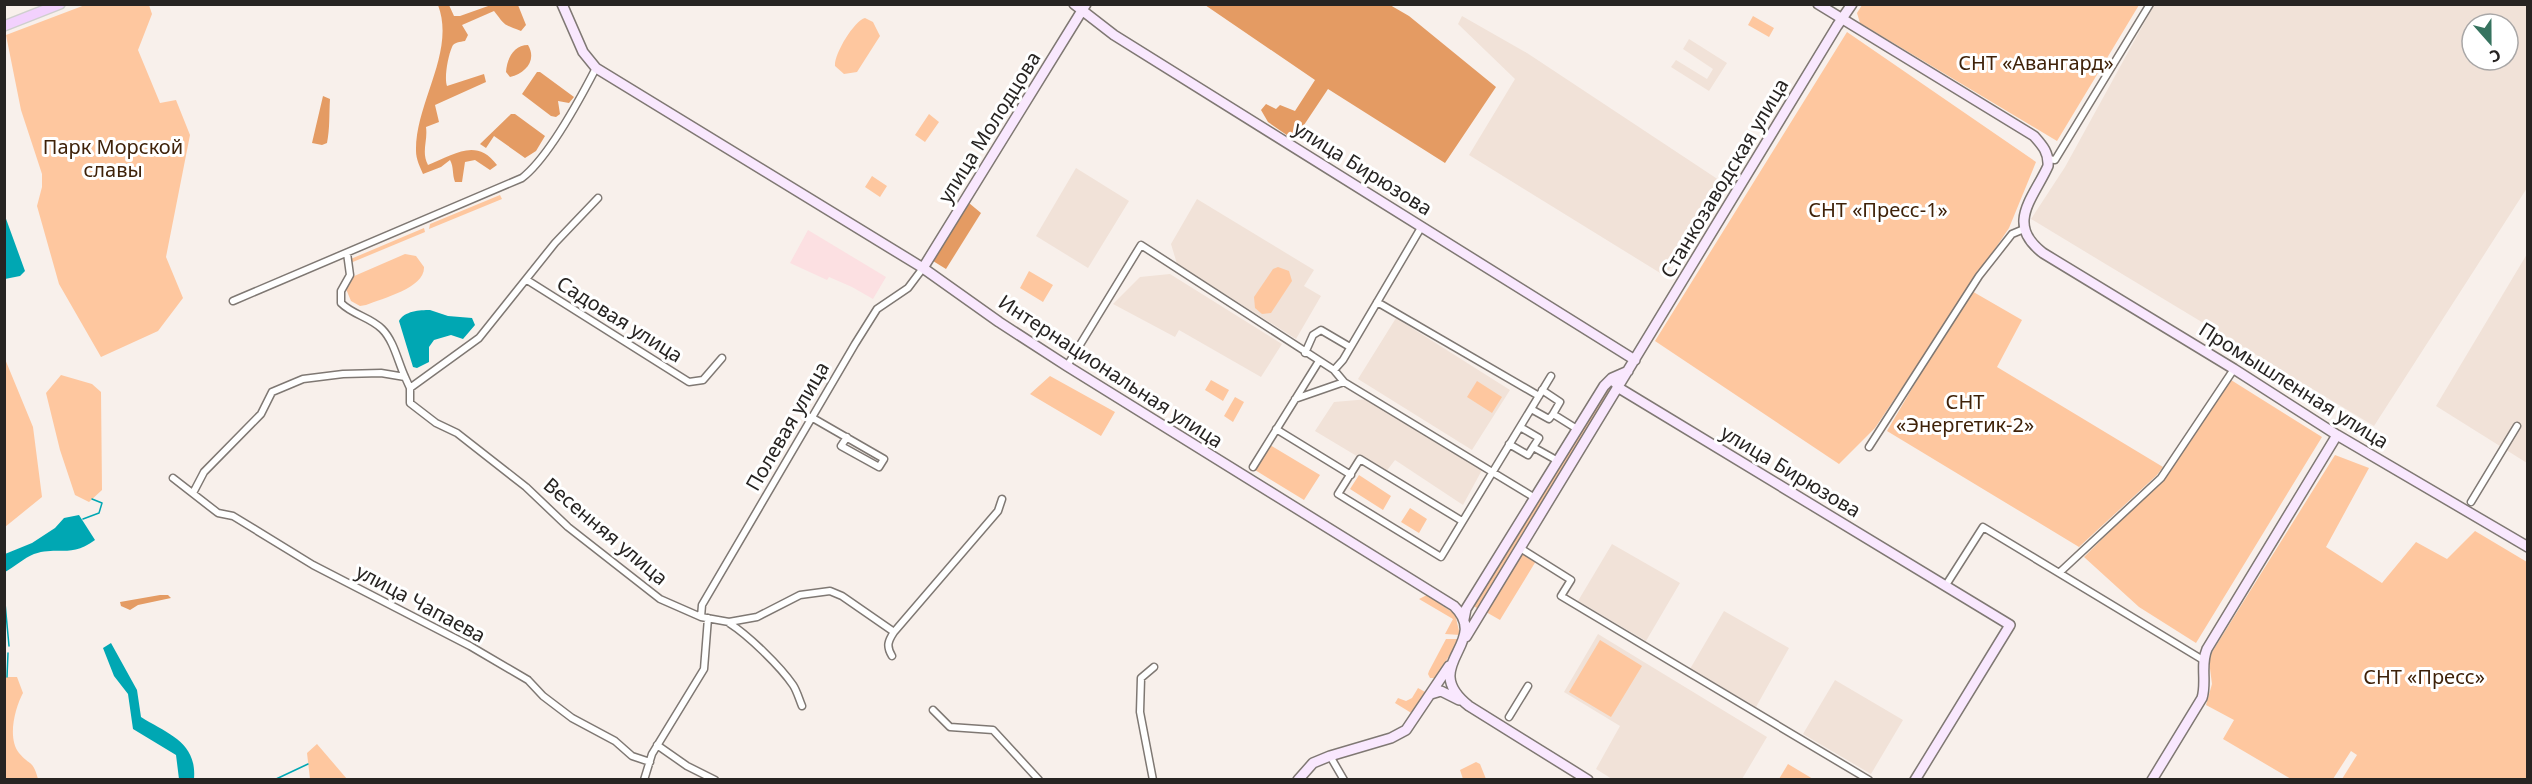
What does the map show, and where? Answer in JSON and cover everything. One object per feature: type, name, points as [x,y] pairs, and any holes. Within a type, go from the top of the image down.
[{"type":"main road","points":[[4,19],[43,4]]},
{"type":"main road","points":[[4,26],[60,4]]},
{"type":"street","name":"Интернациональная улица","points":[[562,4],[583,52],[596,68],[923,268],[999,322],[1067,366],[1454,606],[1464,620]]},
{"type":"street","name":"улица Бирюзова","points":[[1074,4],[1084,7],[1114,35],[1635,360]]},
{"type":"street","points":[[1818,4],[2034,136],[2047,155],[2055,160],[2150,4]]},
{"type":"street","name":"Станкозаводская улица","points":[[1462,643],[1852,4]]},
{"type":"street","name":"улица Молодцова","points":[[923,268],[1084,7]]},
{"type":"street","points":[[233,301],[522,178],[533,167],[568,118],[596,68]]},
{"type":"street","points":[[1869,447],[1979,276],[2012,234],[2024,229],[2026,207],[2044,174],[2047,155]]},
{"type":"street","points":[[347,253],[350,275],[341,291],[342,303],[351,313],[362,316],[382,329],[392,344],[410,388],[479,338],[555,243],[597,198]]},
{"type":"street","points":[[1334,370],[1422,226]]},
{"type":"street","name":"Промышленная улица","points":[[2024,229],[2029,241],[2043,253],[2234,369],[2337,435],[2528,548]]},
{"type":"street","points":[[1067,366],[1141,245],[1334,370],[1344,382],[1535,498]]},
{"type":"street","name":"Полевая улица","points":[[705,618],[702,604],[877,309],[908,288],[923,268]]},
{"type":"street","name":"Садовая улица","points":[[527,280],[689,382],[703,380],[722,358]]},
{"type":"street","points":[[1377,302],[1560,402],[1549,420],[1531,409]]},
{"type":"street","points":[[1305,353],[1313,335],[1321,330],[1350,347]]},
{"type":"street","points":[[1252,467],[1320,361]]},
{"type":"street","points":[[2060,573],[2161,478],[2234,369]]},
{"type":"street","name":"Станкозаводская улица","points":[[1464,620],[1464,614],[1470,603],[1609,381],[1628,371]]},
{"type":"street","points":[[193,493],[204,472],[261,414],[272,392],[303,379],[343,374],[381,373],[405,377]]},
{"type":"street","points":[[1462,521],[1360,459],[1338,494],[1441,556],[1551,376]]},
{"type":"street","name":"улица Бирюзова","points":[[1609,381],[1614,381],[1618,388],[2010,625],[1915,780]]},
{"type":"street","points":[[1295,399],[1344,382]]},
{"type":"street","name":"Весенняя улица","points":[[410,388],[410,403],[436,423],[457,434],[526,487],[568,527],[660,599],[705,618],[729,622],[757,617],[800,595],[830,591],[842,596],[894,632]]},
{"type":"street","points":[[1553,414],[1578,429]]},
{"type":"street","points":[[811,417],[847,437],[884,459],[879,467],[841,446],[847,437]]},
{"type":"street","points":[[2471,502],[2517,426]]},
{"type":"street","points":[[1509,444],[1528,455],[1539,438],[1520,427]]},
{"type":"street","points":[[1276,429],[1351,475]]},
{"type":"street","points":[[2152,780],[2202,698],[2203,660],[2207,649],[2337,435]]},
{"type":"street","points":[[1533,447],[1558,461]]},
{"type":"street","name":"улица Чапаева","points":[[173,477],[218,513],[233,516],[313,565],[470,646],[528,680],[543,696],[572,718],[615,741],[632,756],[650,762]]},
{"type":"street","points":[[892,656],[888,649],[889,640],[894,632],[998,511],[1002,499]]},
{"type":"street","points":[[1946,585],[1983,527],[2203,660]]},
{"type":"street","points":[[1520,548],[1571,580],[1561,596],[1869,780]]},
{"type":"street","points":[[1454,606],[1463,608],[1470,603]]},
{"type":"street","points":[[645,780],[657,745],[704,669],[705,618]]},
{"type":"street","points":[[1464,620],[1469,623],[1477,619]]},
{"type":"street","points":[[1298,780],[1313,763],[1401,733],[1409,727],[1462,643],[1465,636],[1464,620]]},
{"type":"street","points":[[729,622],[742,631],[783,673],[794,686],[802,706]]},
{"type":"street","points":[[1453,659],[1449,677],[1452,686],[1456,694],[1469,706]]},
{"type":"street","points":[[1153,780],[1140,712],[1141,678],[1154,667]]},
{"type":"street","points":[[1509,717],[1528,686]]},
{"type":"street","points":[[1431,694],[1438,691],[1445,692],[1588,780]]},
{"type":"street","points":[[933,710],[950,727],[993,730],[1038,780]]},
{"type":"street","points":[[657,745],[687,766],[715,780]]},
{"type":"street","points":[[1330,756],[1344,780]]},
{"type":"shaded area","points":[[438,5],[449,5],[454,16],[460,16],[491,5],[518,5],[526,25],[521,31],[510,27],[502,22],[494,11],[462,25],[468,35],[465,41],[456,43],[452,47],[447,67],[447,86],[484,74],[486,82],[435,105],[439,122],[426,127],[426,160],[428,165],[456,153],[473,150],[489,157],[497,165],[490,170],[475,160],[465,162],[462,182],[455,182],[450,160],[441,167],[423,174],[416,154],[417,133],[439,59],[442,41],[442,23]]},
{"type":"shaded area","points":[[1205,5],[1390,5],[1409,16],[1496,87],[1445,163],[1328,89],[1294,140],[1268,122],[1261,110],[1266,104],[1276,109],[1280,105],[1295,111],[1315,80]]},
{"type":"shaded area","points":[[2154,5],[2527,5],[2527,188],[2374,426],[2031,219],[2065,167]]},
{"type":"shaded area","points":[[1462,16],[1527,53],[1725,184],[1665,276],[1469,155],[1515,79],[1458,24]]},
{"type":"shaded area","points":[[1689,39],[1727,63],[1709,91],[1671,67],[1676,60],[1707,79],[1713,69],[1683,49]]},
{"type":"shaded area","points":[[528,45],[531,56],[528,65],[521,72],[510,77],[506,72],[510,57],[519,47]]},
{"type":"shaded area","points":[[537,72],[574,97],[569,103],[558,101],[560,114],[556,117],[551,116],[522,94]]},
{"type":"shaded area","points":[[323,96],[330,99],[327,143],[322,145],[312,143]]},
{"type":"shaded area","points":[[511,114],[515,114],[545,136],[536,151],[525,158],[494,136],[486,148],[480,144]]},
{"type":"shaded area","points":[[1076,168],[1129,201],[1088,268],[1036,236]]},
{"type":"shaded area","points":[[1197,199],[1314,270],[1304,286],[1321,296],[1296,339],[1177,264],[1171,244]]},
{"type":"shaded area","points":[[969,203],[981,213],[946,269],[933,261]]},
{"type":"shaded area","points":[[808,230],[886,277],[873,299],[829,277],[827,280],[790,263]]},
{"type":"shaded area","points":[[2527,254],[2527,463],[2436,406]]},
{"type":"shaded area","points":[[1170,274],[1282,344],[1261,377],[1179,330],[1175,337],[1113,304],[1140,277]]},
{"type":"shaded area","points":[[1396,318],[1510,390],[1472,450],[1358,379]]},
{"type":"shaded area","points":[[1369,399],[1482,470],[1463,505],[1395,460],[1385,473],[1315,431],[1334,402]]},
{"type":"shaded area","points":[[1612,544],[1680,583],[1646,641],[1578,601]]},
{"type":"shaded area","points":[[168,595],[171,598],[138,605],[130,610],[121,606],[120,602]]},
{"type":"shaded area","points":[[1724,611],[1789,648],[1756,707],[1690,669]]},
{"type":"shaded area","points":[[1598,634],[1767,737],[1742,779],[1612,779],[1596,769],[1620,726],[1564,692]]},
{"type":"shaded area","points":[[1835,680],[1903,720],[1871,774],[1803,734]]},
{"type":"green space","name":"Парк Морской славы","points":[[85,5],[149,5],[152,14],[138,50],[160,103],[176,100],[190,135],[166,257],[183,298],[158,331],[101,357],[59,284],[37,206],[42,187],[42,174],[21,110],[6,35]]},
{"type":"green space","name":"СНТ «Авангард»","points":[[1862,5],[2139,5],[2057,141],[1860,23],[1857,13]]},
{"type":"green space","points":[[1753,16],[1774,28],[1769,37],[1748,25]]},
{"type":"green space","points":[[865,18],[873,22],[880,36],[857,72],[844,74],[835,66],[841,46],[850,31]]},
{"type":"green space","name":"СНТ «Пресс-1»","points":[[1847,32],[2036,162],[2009,228],[1875,428],[1839,464],[1655,341]]},
{"type":"green space","points":[[929,114],[939,122],[925,142],[915,135]]},
{"type":"green space","points":[[872,176],[887,186],[880,197],[865,187]]},
{"type":"green space","points":[[500,195],[502,199],[429,229],[430,224]]},
{"type":"green space","points":[[424,228],[425,232],[348,264],[346,261]]},
{"type":"green space","points":[[405,254],[416,256],[424,267],[418,281],[402,291],[366,305],[360,306],[351,301],[346,289],[352,277]]},
{"type":"green space","points":[[1278,267],[1289,271],[1292,281],[1271,313],[1262,314],[1255,308],[1254,297],[1273,269]]},
{"type":"green space","points":[[1029,271],[1053,285],[1043,302],[1020,288]]},
{"type":"green space","name":"СНТ «Энергетик-2»","points":[[1970,290],[2022,320],[1997,367],[2163,467],[2079,547],[1887,431]]},
{"type":"green space","points":[[5,359],[33,427],[42,497],[5,527]]},
{"type":"green space","points":[[61,375],[92,384],[101,392],[102,490],[89,502],[75,495],[60,450],[46,393]]},
{"type":"green space","points":[[1050,376],[1115,412],[1101,436],[1030,394]]},
{"type":"green space","points":[[1211,380],[1229,390],[1223,401],[1205,390]]},
{"type":"green space","points":[[2231,380],[2322,437],[2196,643],[2139,607],[2084,557],[2171,470]]},
{"type":"green space","points":[[1477,381],[1502,397],[1492,413],[1467,397]]},
{"type":"green space","points":[[1610,382],[1616,386],[1480,610],[1472,605]]},
{"type":"green space","points":[[1235,397],[1244,402],[1233,422],[1224,416]]},
{"type":"green space","points":[[1270,445],[1320,475],[1304,500],[1255,470]]},
{"type":"green space","name":"СНТ «Пресс»","points":[[2335,455],[2369,468],[2326,547],[2382,583],[2416,542],[2447,559],[2475,531],[2527,562],[2527,779],[2342,779],[2357,755],[2351,751],[2333,779],[2291,779],[2223,739],[2234,720],[2206,705],[2212,684],[2209,661],[2212,652]]},
{"type":"green space","points":[[1359,475],[1391,496],[1383,510],[1350,489]]},
{"type":"green space","points":[[1410,508],[1427,519],[1419,533],[1401,522]]},
{"type":"green space","points":[[1523,553],[1536,561],[1500,620],[1486,612]]},
{"type":"green space","points":[[1427,595],[1455,614],[1460,635],[1445,634],[1453,619],[1419,599]]},
{"type":"green space","points":[[1446,639],[1459,639],[1436,678],[1430,678],[1429,671]]},
{"type":"green space","points":[[1600,640],[1642,666],[1611,717],[1569,692]]},
{"type":"green space","points":[[5,677],[17,677],[23,693],[15,715],[13,739],[19,753],[33,766],[38,779],[5,779]]},
{"type":"green space","points":[[1418,688],[1427,693],[1413,714],[1395,703],[1398,698],[1406,701],[1412,698]]},
{"type":"green space","points":[[317,744],[347,779],[310,779],[307,753]]},
{"type":"green space","points":[[1476,762],[1480,764],[1486,779],[1463,779],[1460,770]]},
{"type":"green space","points":[[1788,764],[1813,779],[1779,779]]},
{"type":"water","points":[[5,216],[25,271],[20,276],[5,279]]},
{"type":"water","points":[[430,310],[448,316],[472,318],[475,325],[463,339],[451,335],[434,340],[429,347],[429,362],[417,368],[413,367],[399,321],[408,313]]},
{"type":"water","points":[[79,515],[95,540],[79,549],[34,554],[5,572],[5,554],[32,543],[55,528],[64,518]]},
{"type":"water","points":[[111,643],[137,690],[141,717],[179,740],[186,748],[194,766],[194,779],[179,779],[176,755],[133,729],[128,694],[114,676],[103,648]]},
{"type":"waterway","points":[[83,519],[99,513],[102,503],[92,499]]},
{"type":"waterway","points":[[4,592],[9,646]]},
{"type":"waterway","points":[[7,677],[8,653]]},
{"type":"waterway","points":[[274,780],[308,764]]}]
